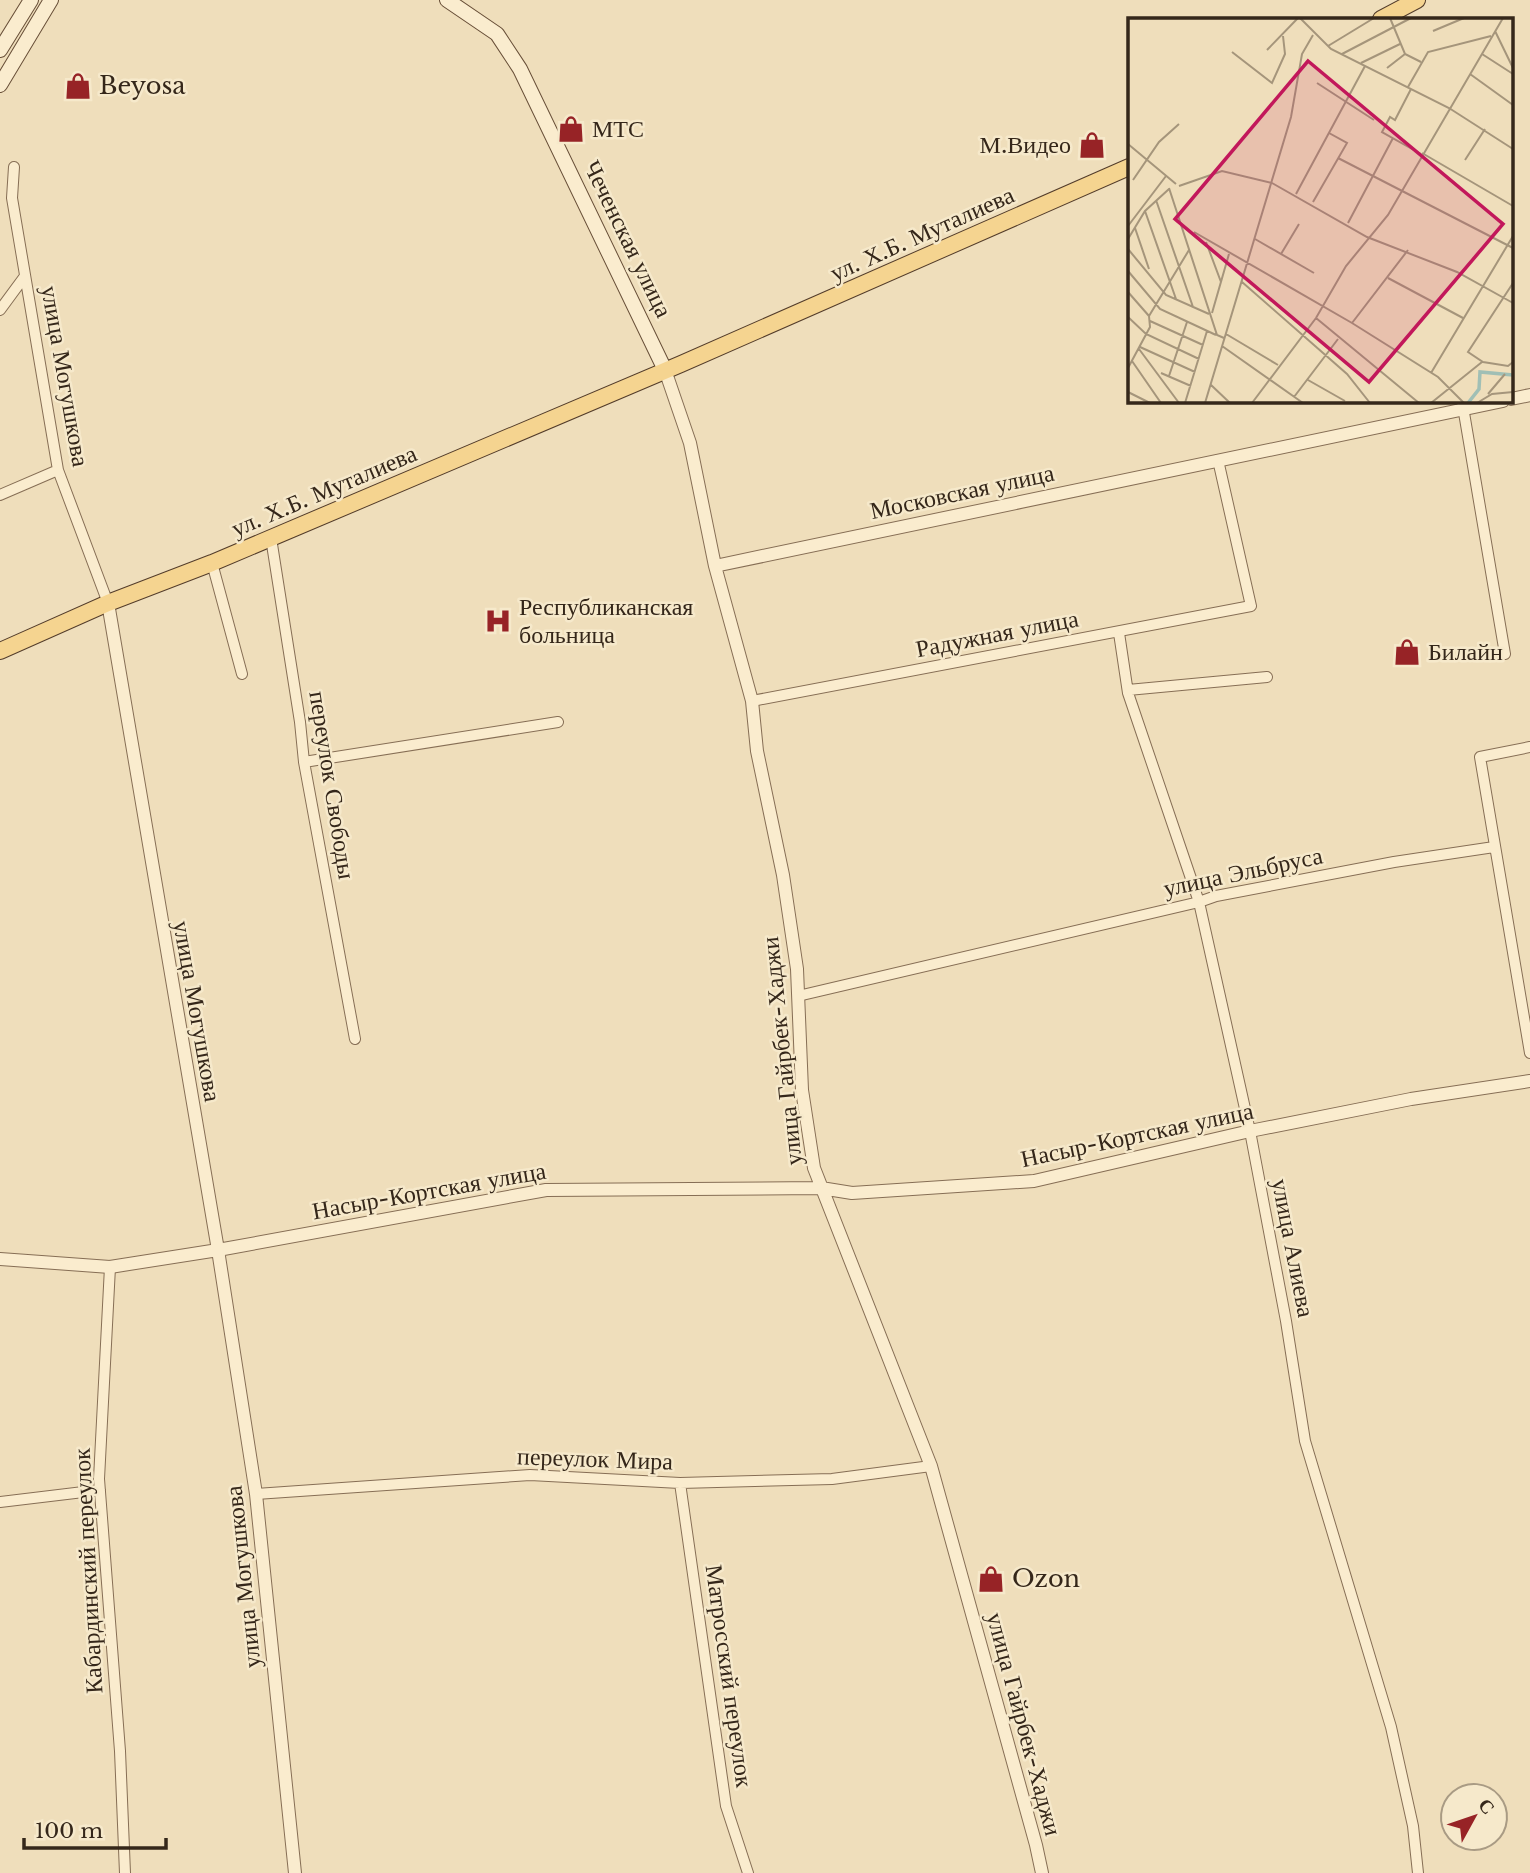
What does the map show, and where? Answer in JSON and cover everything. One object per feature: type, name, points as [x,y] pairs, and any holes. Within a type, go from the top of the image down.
[{"type":"main road","points":[[0,50],[31,0]]},
{"type":"main road","points":[[0,85],[51,0]]},
{"type":"main road","name":"Чеченская улица","points":[[447,0],[497,34],[520,69],[666,370]]},
{"type":"main road","points":[[1383,18],[1417,0]]},
{"type":"main road","name":"ул. Х.Б. Муталиева","points":[[0,651],[108,603],[212,563],[666,370],[1128,167]]},
{"type":"street","name":"улица Могушкова","points":[[14,167],[12,198],[58,470],[108,603],[218,1250],[256,1494],[295,1873]]},
{"type":"street","points":[[0,194],[12,198]]},
{"type":"street","points":[[0,310],[25,276]]},
{"type":"street","name":"улица Гайрбек-Хаджи","points":[[666,370],[690,443],[715,566],[752,701],[757,751],[783,875],[798,996],[802,1090],[814,1168],[931,1466],[1042,1873]]},
{"type":"street","points":[[1512,399],[1530,395]]},
{"type":"street","name":"Московская улица","points":[[715,566],[1218,460],[1462,405],[1493,402]]},
{"type":"street","points":[[1462,405],[1505,654]]},
{"type":"street","name":"Радужная улица","points":[[752,701],[1251,607],[1218,460]]},
{"type":"street","points":[[0,495],[58,470]]},
{"type":"street","name":"переулок Свободы","points":[[271,537],[304,762],[355,1040]]},
{"type":"street","points":[[212,563],[242,674]]},
{"type":"street","name":"улица Алиева","points":[[1119,633],[1128,690],[1199,902],[1250,1131],[1286,1321],[1305,1441],[1391,1727],[1413,1826],[1418,1873]]},
{"type":"street","points":[[1128,690],[1267,677]]},
{"type":"street","points":[[304,762],[558,722]]},
{"type":"street","points":[[1530,747],[1480,757],[1530,1053]]},
{"type":"street","name":"улица Эльбруса","points":[[798,996],[1216,896],[1394,862],[1494,847]]},
{"type":"street","name":"Насыр-Кортская улица","points":[[0,1259],[110,1267],[546,1190],[821,1188],[852,1193],[1034,1181],[1250,1131],[1410,1100],[1530,1082]]},
{"type":"street","name":"Кабардинский переулок","points":[[110,1267],[100,1490],[120,1751],[125,1873]]},
{"type":"street","name":"переулок Мира","points":[[256,1494],[530,1475],[680,1483],[832,1479],[931,1466]]},
{"type":"street","name":"Матросский переулок","points":[[680,1483],[726,1806],[748,1873]]},
{"type":"street","points":[[0,1502],[100,1490]]},
{"type":"place","name":"Beyosa","points":[[78,86]]},
{"type":"place","name":"МТС","points":[[571,129]]},
{"type":"place","name":"М.Видео","points":[[1092,145]]},
{"type":"place","name":"Республиканская больница","points":[[498,621]]},
{"type":"place","name":"Билайн","points":[[1407,652]]},
{"type":"place","name":"Ozon","points":[[991,1579]]}]
